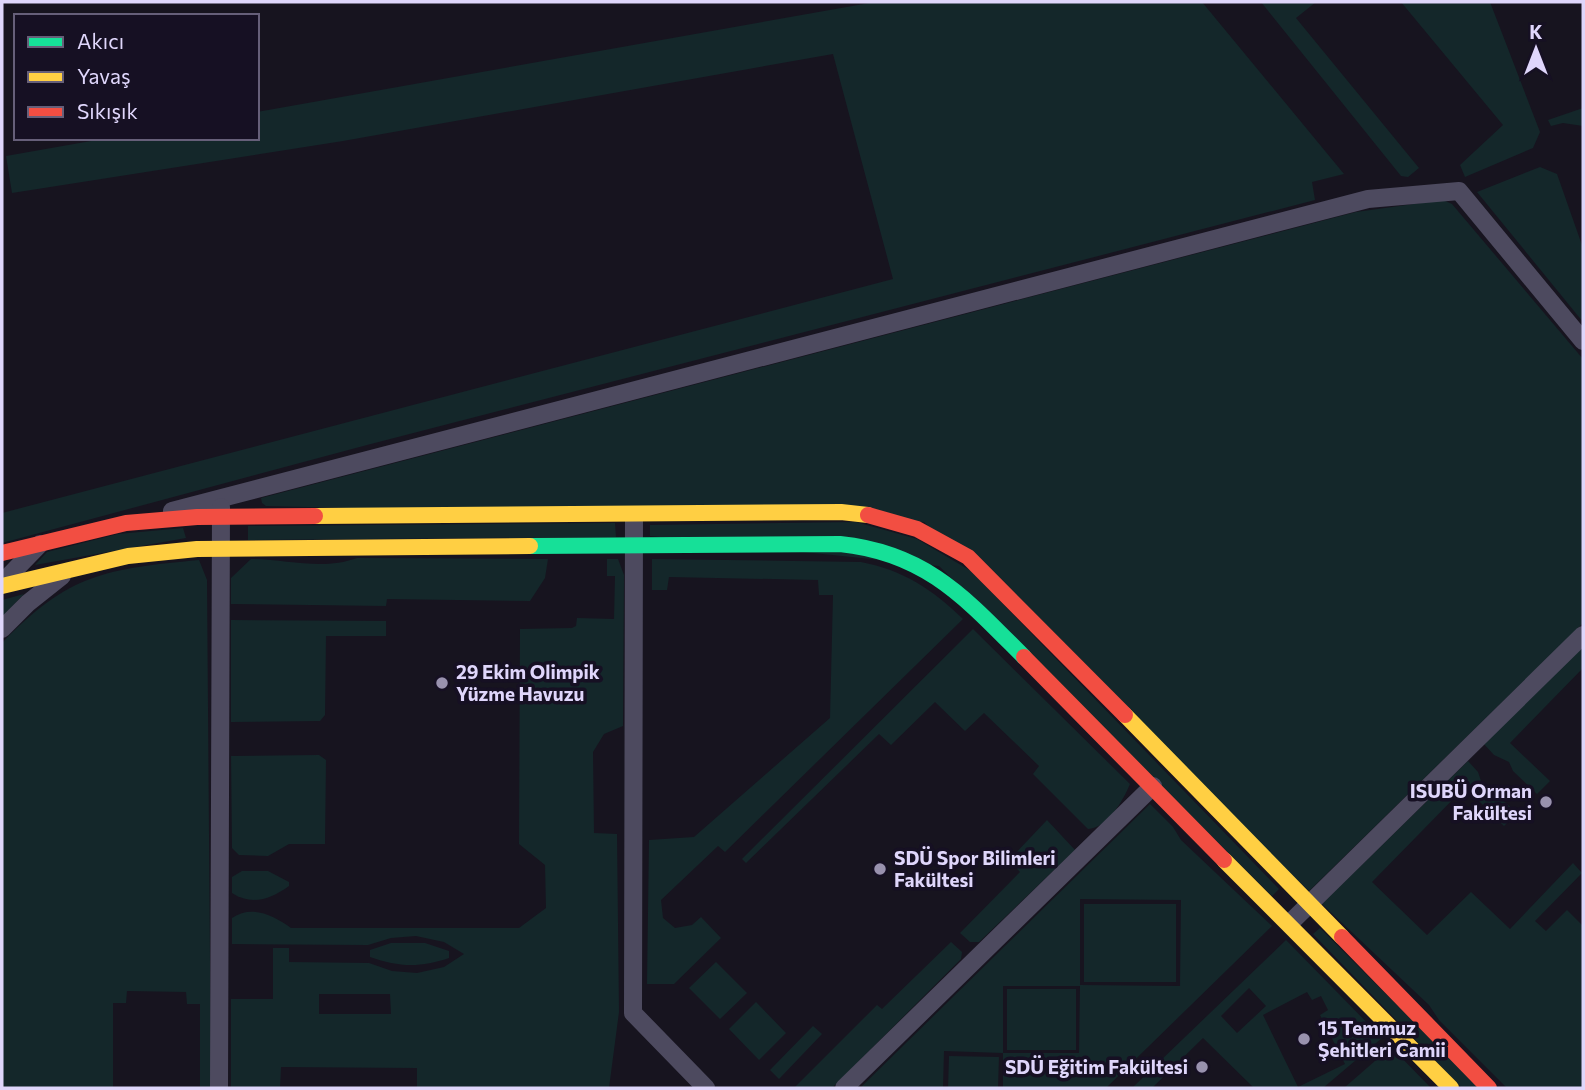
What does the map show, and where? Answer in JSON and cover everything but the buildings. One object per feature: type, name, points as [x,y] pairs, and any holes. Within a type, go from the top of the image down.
[{"type":"street","points":[[2,553],[126,523],[1368,198],[1459,191],[1583,341]]},
{"type":"street","points":[[219,1088],[220,517],[221,506],[230,495]]},
{"type":"street","points":[[126,523],[220,517],[852,513],[906,524],[947,544],[990,578],[1489,1088]]},
{"type":"street","points":[[634,514],[633,1013],[706,1088]]},
{"type":"street","points":[[2,584],[40,544]]},
{"type":"street","points":[[2,584],[150,552],[220,548],[849,545],[887,552],[914,562],[961,594],[1451,1088]]},
{"type":"street","points":[[2,629],[39,593],[76,567]]},
{"type":"street","points":[[1290,923],[1583,635]]},
{"type":"street","points":[[845,1088],[1153,786]]},
{"type":"green space","points":[[875,2],[1202,2],[1344,174],[1312,182],[1315,200],[367,445],[2,543],[2,513],[893,279],[833,54],[343,141],[12,193],[6,156],[97,140],[259,140],[259,112]]},
{"type":"green space","points":[[1261,2],[1316,2],[1296,18],[1419,168],[1408,177],[1401,176]]},
{"type":"green space","points":[[1401,2],[1490,2],[1540,132],[1533,148],[1465,177],[1460,165],[1503,125]]},
{"type":"green space","points":[[1583,108],[1583,126],[1563,123],[1551,126],[1548,120]]},
{"type":"green space","points":[[1540,167],[1557,174],[1583,248],[1583,322],[1477,192]]},
{"type":"green space","points":[[1443,200],[1452,204],[1583,359],[1583,623],[1309,891],[924,522],[266,506],[262,503],[261,498],[1356,212]]},
{"type":"green space","points":[[856,522],[917,539],[971,571],[1279,889],[1272,896],[939,566],[650,536],[650,525]]},
{"type":"green space","points":[[615,523],[616,537],[248,540],[248,526]]},
{"type":"green space","points":[[183,528],[186,538],[35,565],[47,552],[118,534]]},
{"type":"green space","points":[[357,558],[548,559],[545,578],[530,601],[387,599],[386,606],[231,604],[231,578],[251,559],[331,564]]},
{"type":"green space","points":[[607,559],[618,559],[624,575],[623,726],[604,734],[593,752],[594,833],[617,834],[619,1012],[609,1088],[417,1088],[417,1068],[281,1067],[280,1088],[231,1088],[231,999],[273,999],[273,948],[289,948],[289,962],[369,963],[392,971],[417,973],[444,967],[464,954],[444,942],[416,936],[391,938],[368,945],[232,944],[232,918],[247,912],[263,913],[291,928],[519,928],[546,908],[545,865],[519,844],[520,629],[572,628],[576,626],[577,618],[614,619],[615,576],[607,576]],"holes":[[[319,994],[390,994],[391,1014],[319,1014]]]},
{"type":"green space","points":[[652,559],[861,562],[890,570],[916,582],[963,619],[725,852],[718,846],[661,900],[663,918],[675,928],[692,925],[701,917],[721,938],[674,984],[647,984],[649,840],[694,837],[830,718],[833,595],[819,595],[818,580],[669,577],[667,590],[652,590]]},
{"type":"green space","points":[[199,560],[207,580],[211,1088],[200,1088],[200,1004],[187,1004],[186,992],[127,991],[126,1003],[113,1003],[113,1088],[2,1088],[2,643],[48,602],[91,579],[139,567]]},
{"type":"green space","points":[[24,594],[2,617],[2,600]]},
{"type":"green space","points":[[231,620],[386,621],[386,636],[326,636],[325,715],[320,721],[231,722]]},
{"type":"green space","points":[[973,629],[1130,784],[1108,819],[1088,829],[1033,774],[1039,766],[984,713],[965,731],[935,702],[891,745],[879,734],[746,863],[742,859]]},
{"type":"green space","points":[[1583,644],[1583,668],[1510,743],[1550,781],[1537,794],[1513,771],[1509,762],[1494,755],[1483,743]]},
{"type":"green space","points":[[319,755],[326,760],[325,844],[289,844],[268,856],[239,855],[232,848],[231,756]]},
{"type":"green space","points":[[1468,761],[1478,772],[1483,787],[1494,792],[1517,813],[1504,826],[1465,787],[1372,882],[1427,935],[1471,892],[1510,929],[1573,863],[1582,873],[1535,921],[1546,931],[1567,910],[1583,926],[1583,1088],[1507,1088],[1439,1020],[1429,1005],[1322,904]]},
{"type":"green space","points":[[1150,804],[1173,827],[1181,840],[1272,926],[1106,1088],[1003,1088],[1003,1053],[944,1051],[943,1088],[860,1088]],"holes":[[[1080,899],[1181,900],[1180,986],[1080,985]],[[1003,986],[1080,986],[1079,1053],[1003,1053]]]},
{"type":"green space","points":[[1047,820],[1075,850],[979,942],[970,942],[960,933],[1020,872],[1009,860]]},
{"type":"green space","points":[[242,871],[268,871],[289,882],[289,886],[261,899],[239,897],[232,893],[232,877]]},
{"type":"green space","points":[[1084,904],[1176,904],[1176,982],[1084,982]]},
{"type":"green space","points":[[1320,928],[1480,1088],[1462,1088],[1313,934]]},
{"type":"green space","points":[[1286,940],[1382,1038],[1323,1088],[1254,1088],[1203,1038],[1152,1088],[1132,1088]],"holes":[[[1249,988],[1266,1006],[1237,1033],[1221,1016]],[[1307,992],[1312,1000],[1321,996],[1328,1010],[1320,1015],[1345,1064],[1298,1087],[1263,1015]]]},
{"type":"green space","points":[[951,942],[962,952],[961,959],[832,1088],[794,1088],[877,1005],[882,1009]]},
{"type":"green space","points":[[391,943],[425,943],[449,951],[449,958],[409,965],[370,957],[370,950]]},
{"type":"green space","points":[[716,962],[747,993],[720,1019],[689,988]]},
{"type":"green space","points":[[1007,989],[1076,989],[1076,1050],[1007,1050]]},
{"type":"green space","points":[[756,1002],[786,1033],[759,1060],[729,1029]]},
{"type":"green space","points":[[813,1026],[822,1034],[779,1079],[770,1070]]},
{"type":"green space","points":[[1391,1047],[1431,1088],[1344,1088]]},
{"type":"green space","points":[[949,1056],[999,1057],[998,1088],[948,1088]]},
{"type":"traffic: fast","points":[[530,546],[840,544],[871,549],[897,557],[943,582],[983,616],[1024,657]]},
{"type":"traffic: slow","points":[[315,516],[841,512],[868,515]]},
{"type":"traffic: slow","points":[[2,586],[128,556],[197,549],[530,546]]},
{"type":"traffic: slow","points":[[1125,715],[1342,937]]},
{"type":"traffic: slow","points":[[1224,860],[1451,1088]]},
{"type":"traffic: jam","points":[[868,515],[917,529],[968,557],[1125,715]]},
{"type":"traffic: jam","points":[[2,553],[126,523],[197,517],[315,516]]},
{"type":"traffic: jam","points":[[1024,657],[1224,860]]},
{"type":"traffic: jam","points":[[1342,937],[1489,1088]]},
{"type":"place","name":"29 Ekim Olimpik Yüzme Havuzu","points":[[442,683]]},
{"type":"place","name":"ISUBÜ Orman Fakültesi","points":[[1546,802]]},
{"type":"place","name":"SDÜ Spor Bilimleri Fakültesi","points":[[880,869]]},
{"type":"place","name":"15 Temmuz Şehitleri Camii","points":[[1304,1039]]},
{"type":"place","name":"SDÜ Eğitim Fakültesi","points":[[1202,1067]]}]
